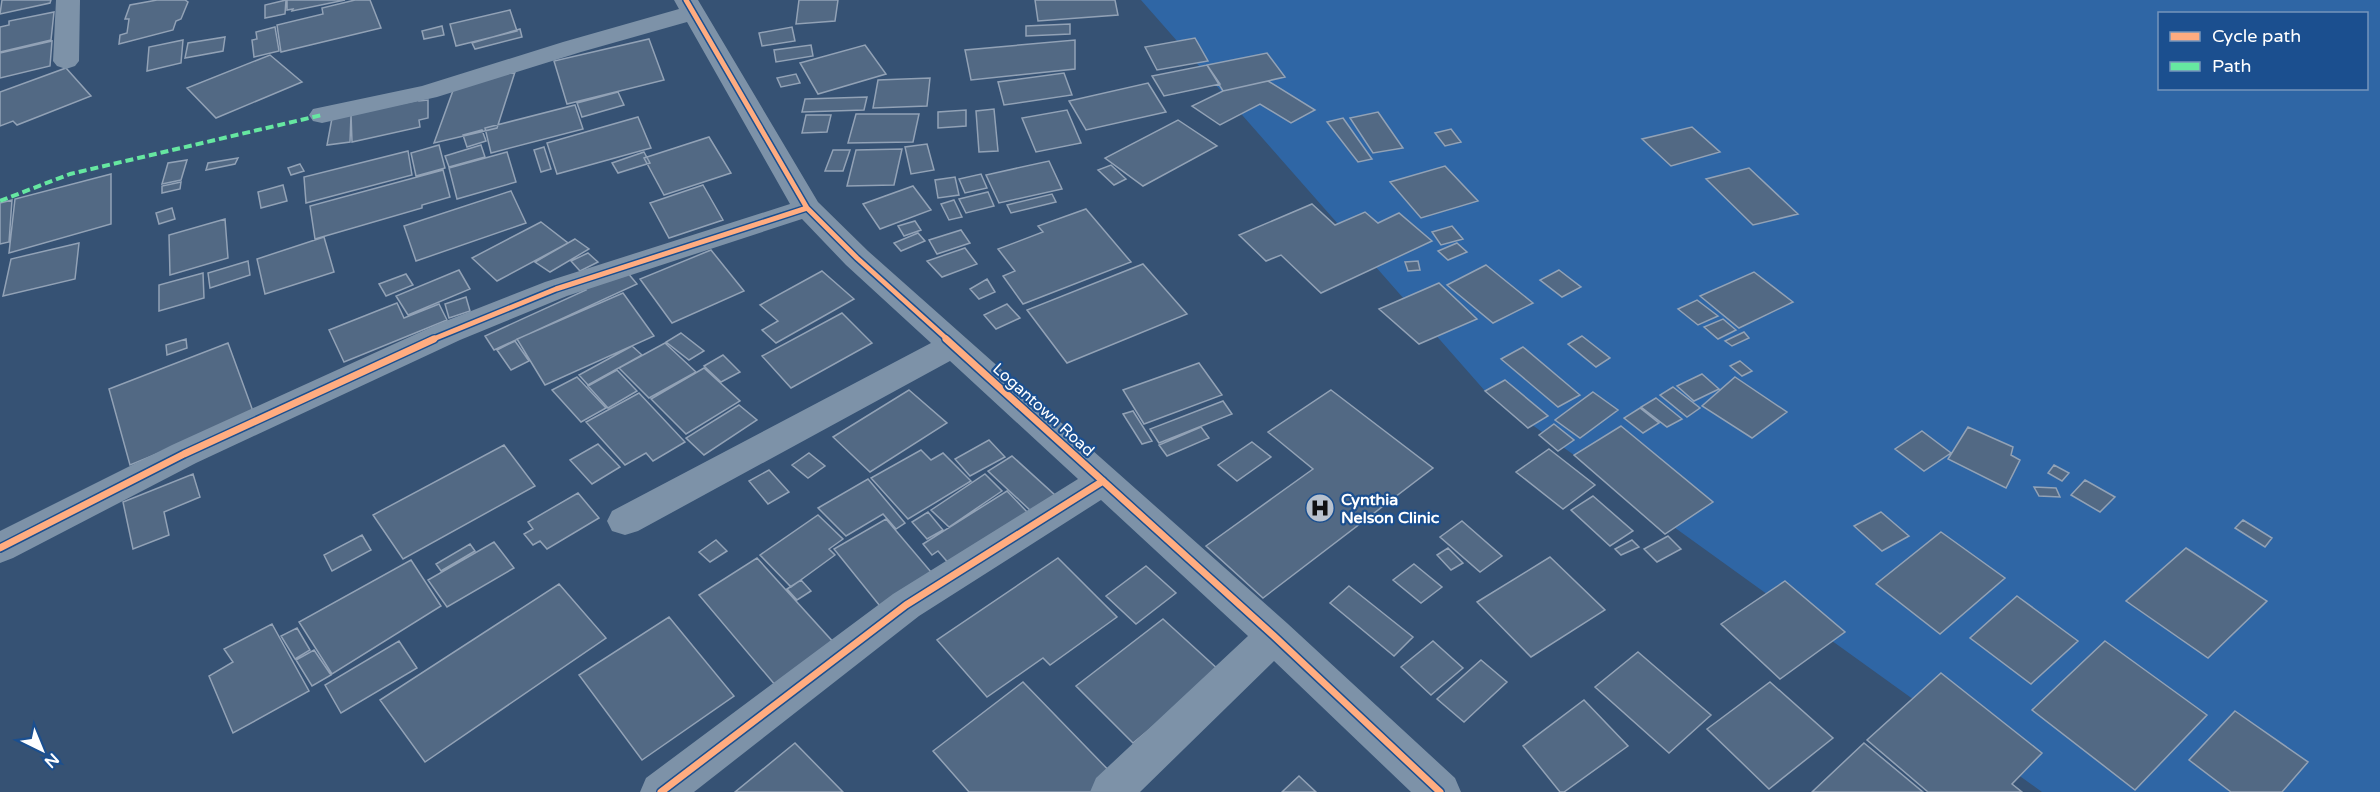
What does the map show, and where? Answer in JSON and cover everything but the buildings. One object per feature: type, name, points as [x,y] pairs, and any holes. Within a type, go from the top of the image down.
[{"type":"street","points":[[66,61],[68,0]]},
{"type":"street","points":[[322,115],[428,92],[572,47],[689,6]]},
{"type":"street","name":"Logantown Road","points":[[689,6],[807,208],[857,258],[1274,636],[1440,792]]},
{"type":"street","points":[[0,548],[184,454],[449,332],[556,289],[807,208]]},
{"type":"street","points":[[625,521],[953,345]]},
{"type":"street","points":[[662,792],[906,605],[1103,481]]},
{"type":"street","points":[[1111,792],[1274,636]]},
{"type":"shaded area","points":[[1141,0],[2380,0],[2380,792],[2042,792],[1485,391]]},
{"type":"marked path","points":[[0,201],[70,174],[322,115]]},
{"type":"cycle path","points":[[686,0],[807,208],[857,258],[1274,636],[1440,792]]},
{"type":"cycle path","points":[[0,548],[184,454],[449,332],[556,289],[807,208]]},
{"type":"cycle path","points":[[661,792],[906,605],[1103,481]]},
{"type":"place","name":"Cynthia Nelson Clinic","points":[[1320,508]]}]
